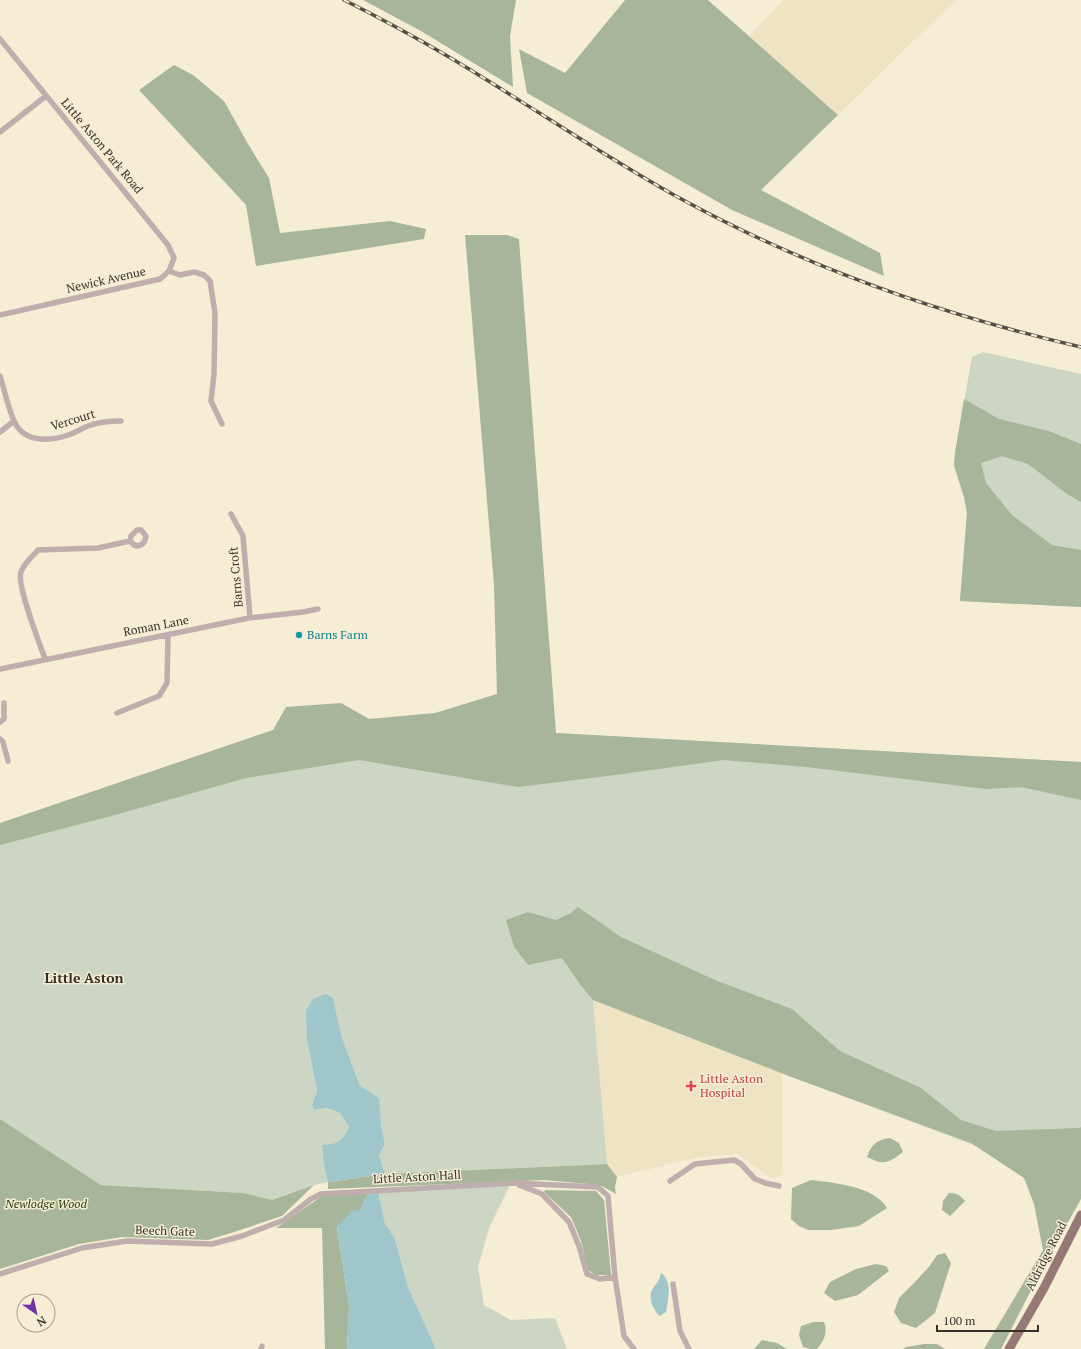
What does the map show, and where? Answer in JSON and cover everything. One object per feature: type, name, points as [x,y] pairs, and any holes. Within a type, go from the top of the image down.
[{"type":"main road","name":"Aldridge Road","points":[[1009,1349],[1044,1288],[1081,1215]]},
{"type":"street","name":"Little Aston Park Road","points":[[0,39],[118,181],[168,245],[174,258],[169,271]]},
{"type":"street","points":[[0,132],[46,96]]},
{"type":"street","points":[[169,271],[180,275],[194,272],[204,274],[210,282],[215,313],[214,374],[211,400],[222,424]]},
{"type":"street","name":"Newick Avenue","points":[[0,315],[160,279],[169,271]]},
{"type":"street","name":"Vercourt","points":[[0,376],[14,421],[20,430],[36,439],[53,439],[71,434],[87,426],[99,423],[121,421]]},
{"type":"street","points":[[0,432],[14,421]]},
{"type":"street","name":"Barns Croft","points":[[231,514],[243,536],[250,617]]},
{"type":"street","points":[[45,659],[22,590],[20,574],[25,564],[38,550],[98,548],[130,541]]},
{"type":"street","name":"Roman Lane","points":[[0,669],[250,617],[303,612],[318,609]]},
{"type":"street","points":[[117,712],[159,696],[166,683],[168,635]]},
{"type":"street","points":[[0,722],[4,719],[4,703]]},
{"type":"street","points":[[0,739],[3,742],[8,761]]},
{"type":"street","points":[[670,1181],[695,1164],[734,1160],[741,1164],[755,1179],[764,1184],[779,1186]]},
{"type":"street","name":"Little Aston Hall","points":[[514,1183],[542,1194],[569,1222],[579,1246],[587,1274],[600,1279],[615,1277]]},
{"type":"street","name":"Little Aston Hall","points":[[321,1194],[514,1183],[598,1187],[608,1196],[615,1277],[624,1336],[634,1349]]},
{"type":"street","name":"Beech Gate","points":[[0,1274],[82,1248],[127,1241],[212,1244],[242,1236],[284,1220],[311,1199],[321,1194]]},
{"type":"street","points":[[673,1284],[680,1331],[689,1349]]},
{"type":"shaded area","points":[[783,0],[957,0],[838,115],[749,36]]},
{"type":"shaded area","name":"Little Aston Hospital","points":[[593,1000],[782,1072],[782,1175],[771,1178],[737,1154],[699,1157],[617,1177],[607,1164]]},
{"type":"green space","points":[[363,0],[516,0],[510,36],[513,87],[421,31]]},
{"type":"green space","points":[[625,0],[708,0],[838,115],[761,190],[880,253],[884,276],[732,210],[527,93],[519,49],[565,73]]},
{"type":"green space","points":[[174,65],[193,75],[224,101],[269,178],[280,233],[390,221],[426,229],[424,239],[256,266],[246,205],[139,90]]},
{"type":"green space","points":[[465,235],[507,235],[519,239],[556,733],[1081,762],[1081,800],[1021,787],[986,789],[806,767],[724,760],[518,787],[359,760],[246,778],[115,815],[0,845],[0,823],[273,730],[286,707],[341,703],[369,719],[435,713],[497,694],[494,585]]},
{"type":"green space","points":[[983,352],[1081,374],[1081,607],[960,601],[967,513],[964,497],[954,465],[955,453],[972,357]]},
{"type":"green space","points":[[964,399],[999,419],[1049,431],[1081,444],[1081,502],[1067,494],[1028,464],[1002,456],[981,463],[986,483],[1012,515],[1052,545],[1081,550],[1081,607],[960,601],[967,513],[964,497],[954,465]]},
{"type":"green space","points":[[273,730],[556,733],[1081,762],[1081,1185],[789,1076],[593,1000],[607,1164],[385,1174],[379,1155],[385,1144],[381,1125],[360,1086],[342,1038],[333,998],[307,1040],[317,1091],[312,1105],[314,1110],[327,1108],[340,1113],[349,1127],[344,1139],[334,1144],[325,1171],[328,1182],[314,1185],[272,1200],[244,1193],[101,1185],[0,1119],[0,830]]},
{"type":"green space","points":[[578,907],[621,937],[715,980],[792,1009],[840,1051],[921,1088],[961,1120],[996,1131],[1081,1127],[1081,1199],[1045,1263],[1001,1349],[984,1349],[1043,1250],[1034,1204],[1024,1178],[971,1143],[789,1076],[593,1000],[562,958],[528,965],[514,947],[506,920],[528,912],[556,920],[571,913]]},
{"type":"green space","name":"Newlodge Wood","points":[[0,1119],[101,1185],[244,1193],[272,1200],[314,1185],[282,1216],[208,1240],[122,1237],[79,1244],[0,1269]]},
{"type":"green space","points":[[890,1138],[899,1143],[903,1152],[894,1159],[886,1162],[878,1162],[867,1157],[875,1143]]},
{"type":"green space","points":[[607,1164],[617,1177],[615,1187],[616,1194],[600,1185],[544,1180],[328,1189],[328,1182],[385,1174]]},
{"type":"green space","points":[[811,1180],[842,1184],[864,1190],[881,1201],[887,1208],[859,1226],[831,1230],[808,1230],[799,1226],[791,1219],[792,1188]]},
{"type":"green space","points":[[510,1185],[490,1226],[478,1267],[484,1305],[511,1320],[555,1318],[567,1349],[436,1349],[408,1287],[395,1239],[385,1225],[378,1191]]},
{"type":"green space","points":[[545,1190],[596,1191],[604,1200],[611,1275],[596,1275],[588,1270],[581,1241],[571,1217],[544,1192]]},
{"type":"green space","points":[[369,1192],[360,1210],[337,1227],[349,1306],[347,1349],[325,1349],[322,1228],[276,1228],[322,1196]]},
{"type":"green space","points":[[949,1193],[954,1193],[962,1197],[965,1201],[950,1216],[942,1210],[943,1201]]},
{"type":"green space","points":[[945,1253],[951,1263],[935,1313],[916,1328],[901,1323],[894,1312],[899,1298],[929,1267],[937,1255]]},
{"type":"green space","points":[[876,1264],[886,1266],[889,1271],[858,1295],[835,1301],[824,1293],[830,1282],[856,1269]]},
{"type":"green space","points":[[813,1322],[824,1322],[826,1329],[822,1343],[817,1349],[803,1347],[799,1335],[801,1326]]},
{"type":"green space","points":[[762,1340],[777,1343],[787,1349],[754,1349]]},
{"type":"green space","points":[[924,1344],[937,1344],[945,1349],[903,1349],[906,1347]]},
{"type":"water","points":[[326,994],[333,998],[342,1038],[360,1086],[379,1098],[381,1125],[385,1144],[379,1155],[385,1174],[328,1182],[325,1171],[322,1145],[336,1143],[342,1139],[349,1127],[340,1113],[327,1108],[314,1110],[312,1105],[317,1091],[307,1040],[306,1011],[313,999]]},
{"type":"water","points":[[378,1191],[385,1224],[395,1239],[408,1287],[436,1349],[347,1349],[349,1306],[337,1227],[352,1211],[360,1210],[369,1192]]},
{"type":"water","points":[[661,1273],[665,1276],[669,1291],[666,1312],[660,1316],[653,1308],[651,1293]]},
{"type":"railway","points":[[344,0],[449,57],[645,179],[722,221],[821,266],[923,303],[1028,334],[1081,347]]},
{"type":"place","name":"Barns Farm","points":[[299,635]]},
{"type":"place","name":"Little Aston Hospital","points":[[691,1086]]},
{"type":"district","name":"Little Aston","points":[[84,978]]}]
